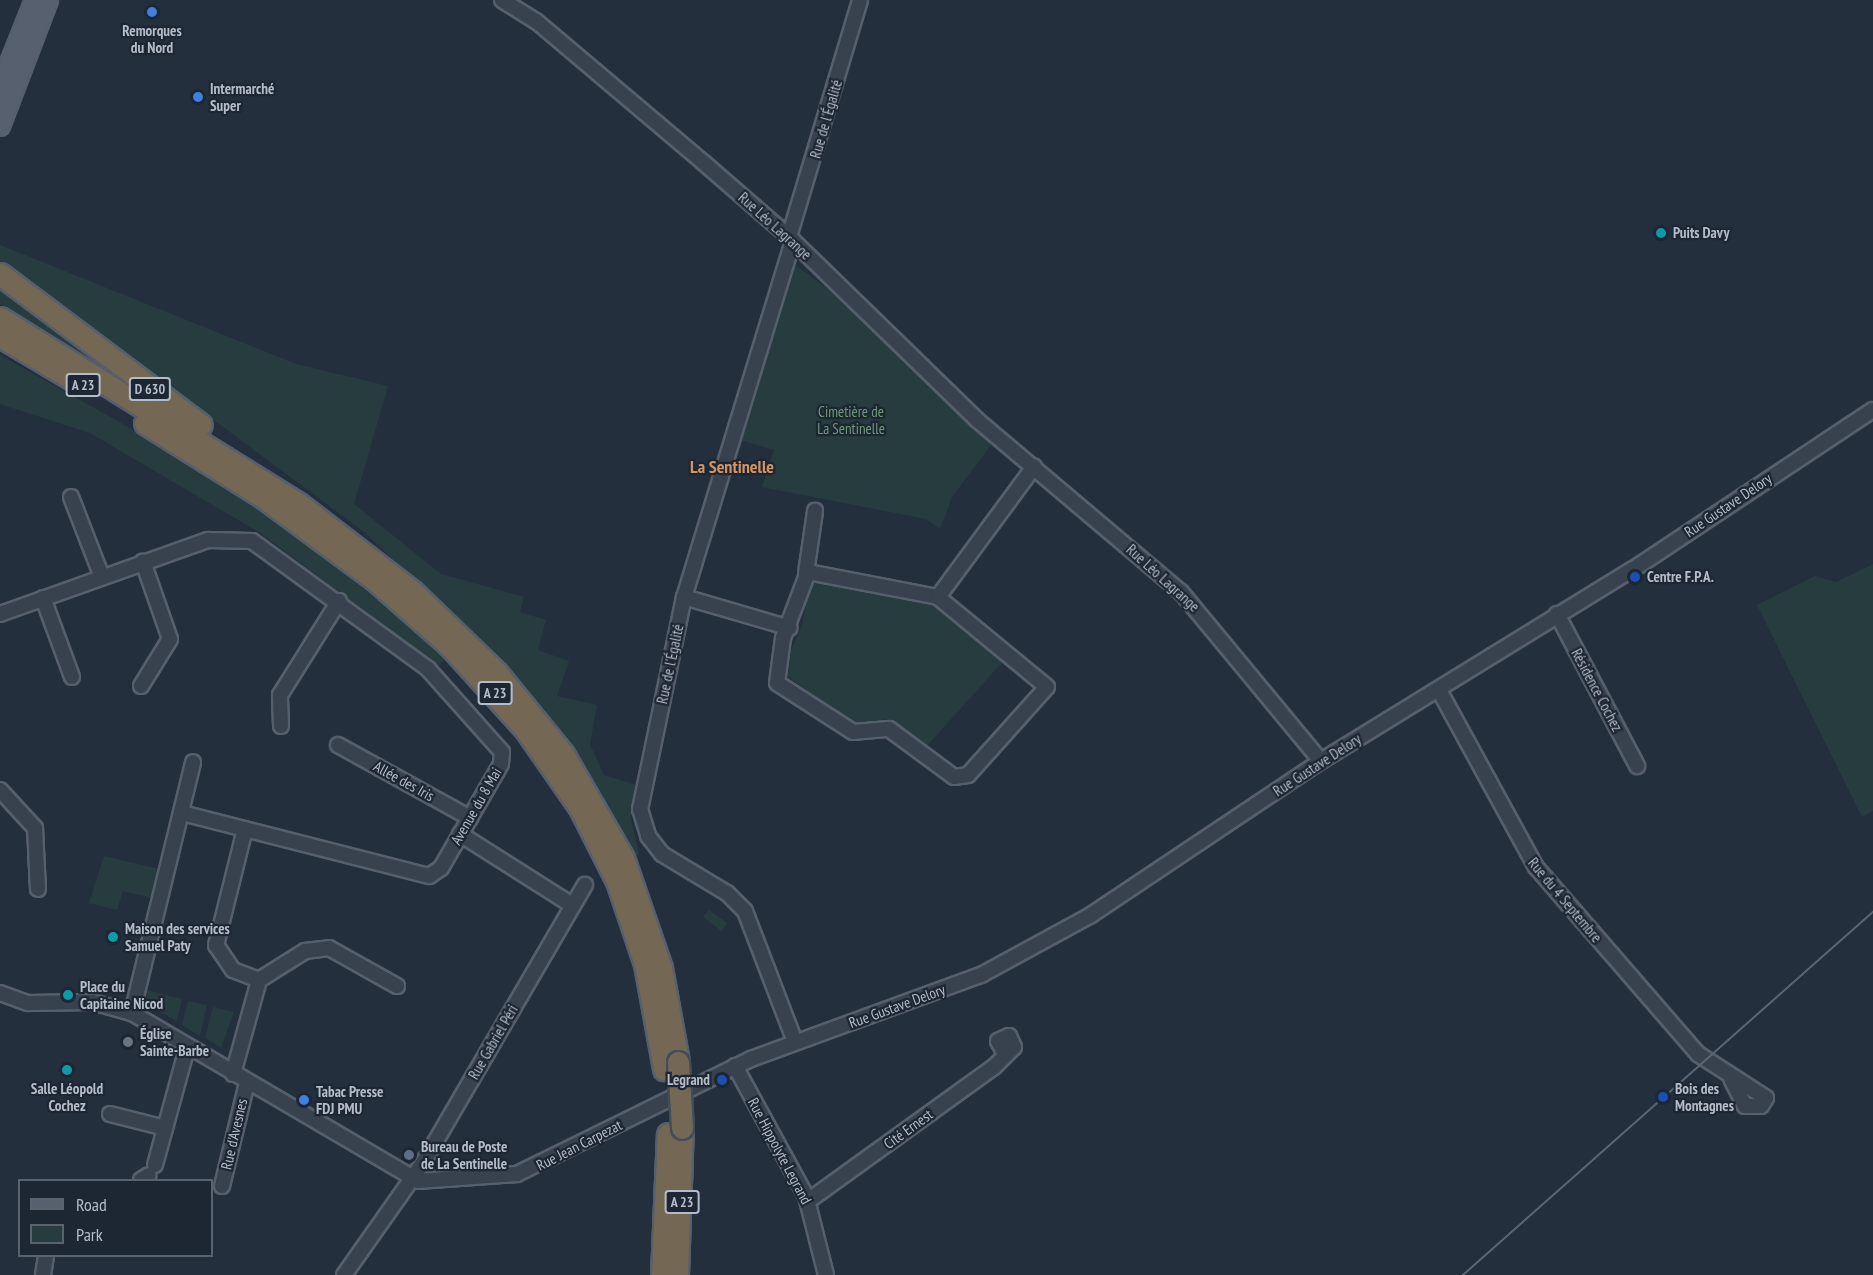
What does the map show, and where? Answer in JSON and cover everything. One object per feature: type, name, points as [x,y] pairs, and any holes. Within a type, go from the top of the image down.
[{"type":"highway","name":"D 630","points":[[0,274],[272,476],[299,504]]},
{"type":"highway","name":"A 23","points":[[0,318],[299,504],[442,618],[513,690],[563,754],[609,830],[638,894],[666,988],[675,1131],[677,1275]]},
{"type":"highway","name":"A 23","points":[[0,336],[218,468],[310,531],[408,607],[501,699],[568,789],[617,881],[645,964],[671,1066]]},
{"type":"highway","name":"A 23","points":[[662,1275],[675,1131]]},
{"type":"main road","points":[[0,88],[35,0]]},
{"type":"main road","points":[[0,126],[48,0]]},
{"type":"street","name":"Rue Léo Lagrange","points":[[502,0],[579,55],[791,239],[969,412],[1188,598],[1321,761]]},
{"type":"street","name":"Rue de l'Égalité","points":[[795,1042],[745,911],[727,893],[662,854],[642,820],[641,799],[684,597],[860,0]]},
{"type":"street","name":"Rue Gustave Delory","points":[[735,1066],[989,972],[1099,910],[1321,761],[1439,690],[1873,410]]},
{"type":"street","points":[[938,597],[966,565],[1034,467]]},
{"type":"street","points":[[71,497],[102,577]]},
{"type":"street","points":[[807,573],[815,570],[938,597],[1047,687],[963,778],[889,729],[853,732],[780,686],[775,673],[807,573],[815,511]]},
{"type":"street","name":"Avenue du 8 Mai","points":[[0,614],[208,540],[244,539],[271,550],[428,669],[500,746],[501,764],[441,868],[429,876],[181,813]]},
{"type":"street","points":[[141,686],[170,639],[143,562]]},
{"type":"street","points":[[684,597],[790,628]]},
{"type":"street","points":[[43,598],[72,677]]},
{"type":"street","points":[[281,726],[280,695],[339,601]]},
{"type":"street","name":"Résidence Cochez","points":[[1557,614],[1637,766]]},
{"type":"street","name":"Rue du 4 Septembre","points":[[1439,690],[1536,867],[1693,1048],[1731,1079]]},
{"type":"street","name":"Allée des Iris","points":[[338,745],[470,818]]},
{"type":"street","points":[[132,1013],[193,762]]},
{"type":"street","points":[[0,790],[35,828],[39,889]]},
{"type":"street","points":[[245,830],[216,945],[233,970],[259,980]]},
{"type":"street","points":[[460,834],[572,905]]},
{"type":"street","name":"Rue Gabriel Péri","points":[[344,1275],[413,1179],[585,885]]},
{"type":"street","points":[[233,1074],[259,980],[305,951],[325,947],[397,986]]},
{"type":"street","points":[[0,993],[28,1003],[92,1002],[132,1013],[187,1048],[413,1179]]},
{"type":"street","points":[[148,1173],[165,1128],[187,1048]]},
{"type":"street","name":"Cité Ernest","points":[[808,1202],[994,1067],[1004,1052]]},
{"type":"street","name":"Rue Jean Carpezat","points":[[413,1179],[440,1182],[517,1174],[735,1066]]},
{"type":"street","name":"Rue Hippolyte Legrand","points":[[735,1066],[808,1202],[826,1275]]},
{"type":"street","name":"Rue d'Avesnes","points":[[222,1186],[248,1083]]},
{"type":"street","points":[[110,1114],[165,1128]]},
{"type":"street","points":[[43,1275],[46,1257]]},
{"type":"green space","points":[[0,245],[296,364],[388,386],[354,504],[441,574],[524,597],[520,612],[546,620],[538,650],[569,661],[557,696],[597,705],[590,744],[604,775],[636,785],[631,819],[639,854],[634,857],[573,750],[503,663],[364,532],[226,429],[114,351],[89,359],[0,304]]},
{"type":"green space","name":"Cimetière de La Sentinelle","points":[[793,263],[857,311],[992,444],[952,497],[940,529],[926,519],[762,487],[774,450],[740,440]]},
{"type":"green space","points":[[0,355],[192,463],[300,537],[447,657],[438,666],[262,534],[90,433],[0,404]]},
{"type":"green space","points":[[1873,564],[1873,811],[1862,817],[1757,605],[1815,576],[1836,582]]},
{"type":"green space","points":[[811,578],[915,597],[941,609],[1006,658],[926,747],[886,719],[856,727],[782,672],[802,625]]},
{"type":"green space","points":[[104,856],[159,869],[152,898],[123,891],[117,910],[89,903]]},
{"type":"green space","points":[[709,910],[727,923],[721,931],[703,917]]},
{"type":"green space","points":[[147,990],[182,999],[177,1021],[146,1004]]},
{"type":"green space","points":[[188,1001],[207,1005],[200,1036],[182,1025]]},
{"type":"green space","points":[[213,1007],[234,1012],[221,1048],[205,1038]]},
{"type":"tram line","points":[[1463,1275],[1873,912]]},
{"type":"place","name":"Remorques du Nord","points":[[152,12]]},
{"type":"place","name":"Intermarché Super","points":[[198,97]]},
{"type":"place","name":"Puits Davy","points":[[1661,233]]},
{"type":"place","name":"Centre F.P.A.","points":[[1635,577]]},
{"type":"place","name":"Maison des services Samuel Paty","points":[[113,937]]},
{"type":"place","name":"Place du Capitaine Nicod","points":[[68,995]]},
{"type":"place","name":"Église Sainte-Barbe","points":[[128,1042]]},
{"type":"place","name":"Salle Léopold Cochez","points":[[67,1070]]},
{"type":"place","name":"Legrand","points":[[722,1080]]},
{"type":"place","name":"Bois des Montagnes","points":[[1663,1097]]},
{"type":"place","name":"Tabac Presse FDJ PMU","points":[[304,1100]]},
{"type":"place","name":"Bureau de Poste de La Sentinelle","points":[[409,1155]]},
{"type":"district","name":"La Sentinelle","points":[[732,467]]}]
